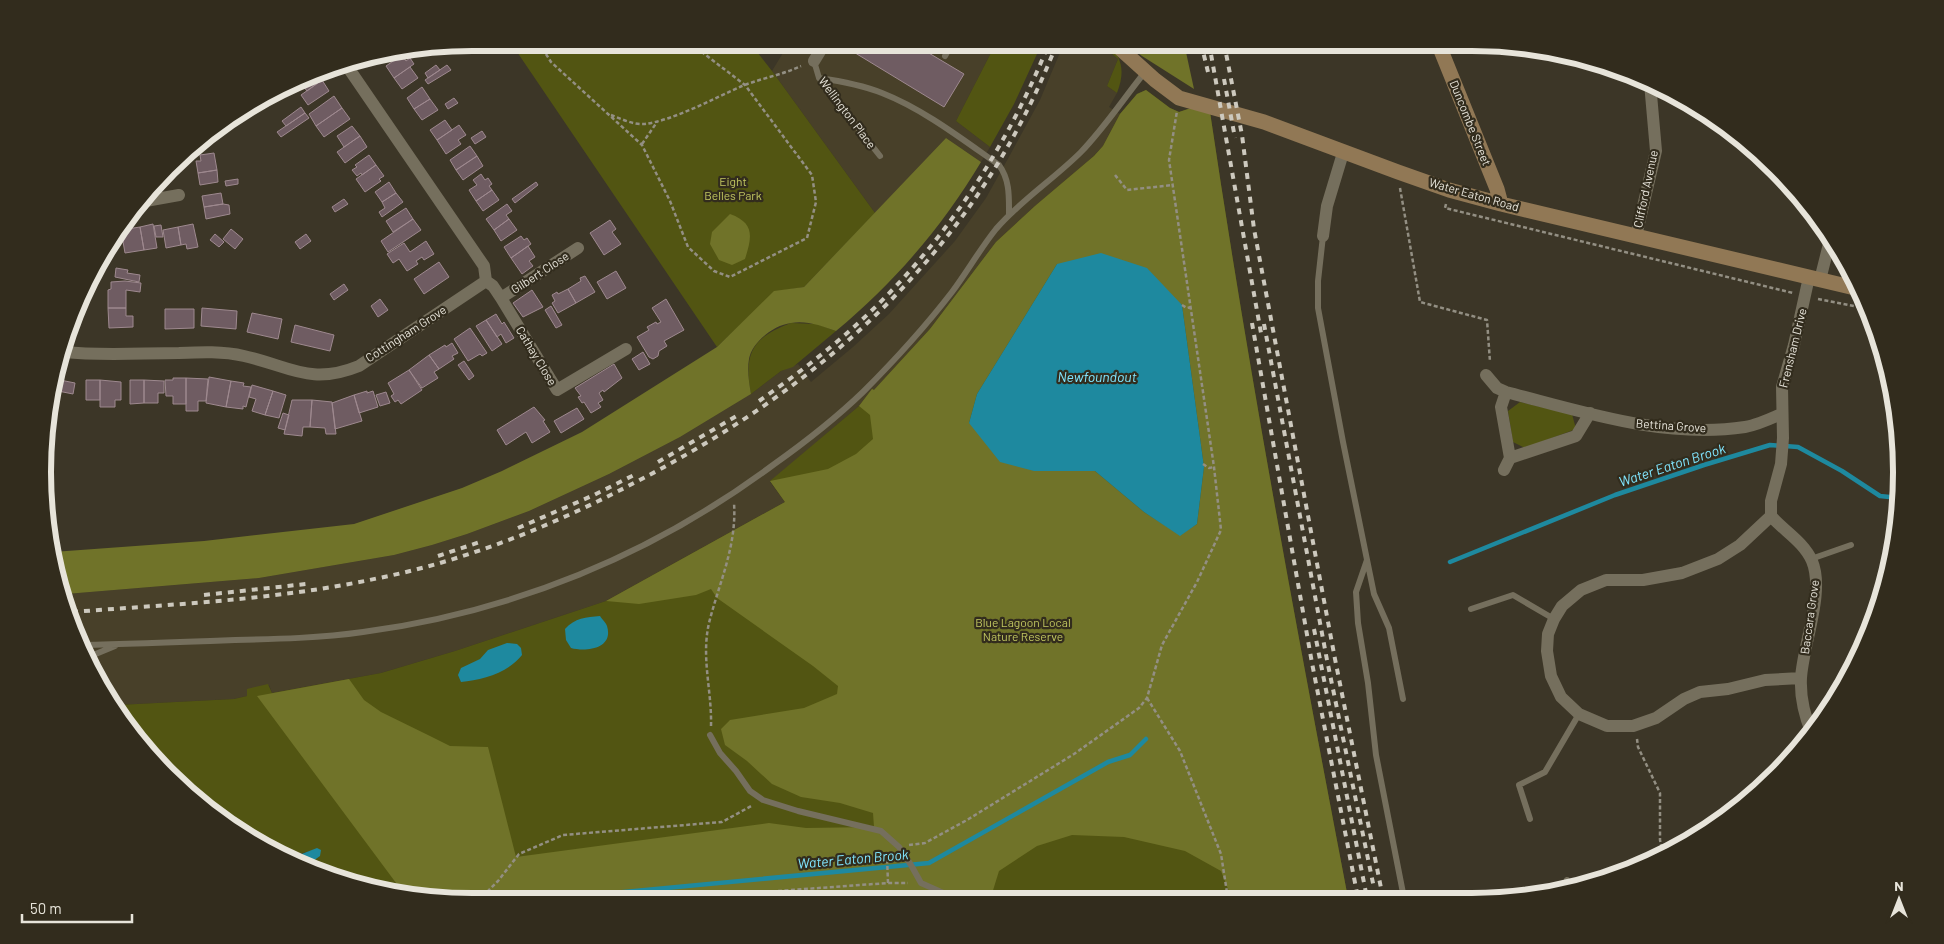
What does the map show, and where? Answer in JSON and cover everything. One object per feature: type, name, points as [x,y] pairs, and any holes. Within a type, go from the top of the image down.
[{"type":"street","name":"Wellington Place","points":[[814,61],[820,51]]},
{"type":"street","name":"Water Eaton Road","points":[[1124,51],[1179,98],[1264,122],[1343,153],[1449,190],[1849,287]]},
{"type":"street","name":"Duncombe Street","points":[[1442,51],[1497,189],[1501,204]]},
{"type":"street","points":[[349,70],[484,266],[486,281]]},
{"type":"street","name":"Clifford Avenue","points":[[1636,236],[1656,151],[1651,92]]},
{"type":"street","points":[[1323,236],[1327,206],[1343,153]]},
{"type":"street","points":[[152,200],[179,195]]},
{"type":"street","name":"Frensham Drive","points":[[1771,516],[1771,501],[1781,464],[1783,438],[1781,414],[1782,387],[1806,296],[1827,247]]},
{"type":"street","name":"Gilbert Close","points":[[501,298],[578,248]]},
{"type":"street","name":"Cathay Close","points":[[486,281],[493,286],[501,298],[557,390],[626,349]]},
{"type":"street","name":"Cottingham Grove","points":[[69,352],[86,354],[212,352],[243,356],[305,374],[323,376],[342,373],[359,366],[486,281]]},
{"type":"street","name":"Bettina Grove","points":[[1486,375],[1497,388],[1506,392],[1637,425],[1703,430],[1747,427],[1781,414]]},
{"type":"street","points":[[1504,470],[1510,458],[1501,407],[1506,392]]},
{"type":"street","points":[[1510,458],[1576,436],[1590,413]]},
{"type":"street","points":[[1771,516],[1740,545],[1718,559],[1682,573],[1642,580],[1606,580],[1581,590],[1562,606],[1554,618],[1548,634],[1547,651],[1551,676],[1562,697],[1579,714],[1607,726],[1634,726],[1656,718],[1684,698],[1700,692],[1728,689],[1765,680],[1801,678]]},
{"type":"street","name":"Baccara Grove","points":[[1771,516],[1798,540],[1811,559],[1817,577],[1801,678],[1802,704],[1809,724]]},
{"type":"lane","points":[[945,56],[948,51]]},
{"type":"lane","name":"Wellington Place","points":[[814,61],[819,78],[880,156]]},
{"type":"lane","points":[[89,645],[325,636],[400,627],[476,610],[530,594],[589,572],[659,538],[731,496],[797,448],[862,393],[919,332],[952,292],[994,232],[1009,215],[1083,150],[1145,71]]},
{"type":"lane","points":[[819,78],[853,84],[882,93],[934,120],[999,165],[1007,181],[1009,215]]},
{"type":"lane","points":[[1323,236],[1318,281],[1318,308],[1374,594],[1389,628],[1403,699]]},
{"type":"lane","points":[[1811,559],[1851,545]]},
{"type":"lane","points":[[1368,559],[1356,592],[1358,623],[1368,683],[1376,755],[1403,893]]},
{"type":"lane","points":[[1471,609],[1513,595],[1554,618]]},
{"type":"lane","points":[[93,655],[118,644]]},
{"type":"lane","points":[[1530,819],[1519,785],[1545,772],[1579,714]]},
{"type":"lane","points":[[710,735],[720,753],[750,791],[763,800],[798,811],[881,831],[899,847],[912,865],[921,883],[943,893]]},
{"type":"path","points":[[544,51],[551,62],[642,144],[670,201],[688,247],[714,271],[730,277],[807,238],[816,202],[812,175],[745,85],[702,51]]},
{"type":"path","points":[[609,114],[623,120],[642,124],[658,121],[745,85],[786,73],[814,61]]},
{"type":"path","points":[[899,847],[924,843],[967,820],[1074,754],[1139,708],[1147,698],[1162,645],[1198,582],[1221,530],[1214,467],[1170,160],[1179,98]]},
{"type":"path","points":[[642,144],[658,121]]},
{"type":"path","points":[[1398,172],[1420,302],[1487,320],[1490,362],[1486,375]]},
{"type":"path","points":[[1115,175],[1127,190],[1173,185]]},
{"type":"path","points":[[1449,190],[1445,208],[1806,296],[1859,307]]},
{"type":"path","points":[[1182,305],[1187,308],[1191,307]]},
{"type":"path","points":[[1203,464],[1210,468],[1214,467]]},
{"type":"path","points":[[710,735],[710,711],[705,659],[709,623],[725,573],[733,535],[734,504],[731,496]]},
{"type":"path","points":[[1147,698],[1180,751],[1220,854],[1227,893]]},
{"type":"path","points":[[1634,726],[1638,747],[1654,776],[1660,792],[1662,847]]},
{"type":"path","points":[[487,893],[519,854],[563,836],[722,822],[763,800]]},
{"type":"path","points":[[887,856],[888,882]]},
{"type":"path","points":[[750,893],[888,882],[921,883]]},
{"type":"shaded area","points":[[784,51],[992,51],[956,121],[990,147],[981,162],[946,138],[875,213],[772,71]]},
{"type":"shaded area","points":[[1061,51],[1108,51],[1118,59],[1107,86],[1117,93],[1109,107],[1120,114],[1103,146],[996,242],[930,329],[874,391],[872,390],[859,406],[770,482],[785,502],[606,601],[455,651],[381,673],[272,693],[269,685],[247,696],[234,699],[121,705],[83,633],[70,594],[259,578],[394,555],[432,545],[529,511],[609,474],[680,437],[751,394],[781,371],[798,364],[811,382],[889,314],[955,241],[986,198],[1040,100]]},
{"type":"green space","name":"Eight Belles Park","points":[[516,51],[756,51],[875,213],[804,287],[774,292],[717,347]]},
{"type":"green space","points":[[992,51],[1038,51],[1014,104],[990,147],[956,121]]},
{"type":"green space","points":[[1108,51],[1114,51],[1119,60],[1121,66],[1122,72],[1117,93],[1107,86],[1118,59]]},
{"type":"green space","points":[[1135,51],[1186,51],[1194,89]]},
{"type":"green space","name":"Blue Lagoon Local Nature Reserve","points":[[1146,90],[1170,108],[1179,112],[1191,108],[1210,112],[1275,506],[1347,893],[472,893],[444,892],[390,885],[312,861],[310,851],[298,855],[238,822],[174,770],[122,706],[234,699],[247,696],[247,689],[268,684],[272,693],[381,673],[455,651],[606,601],[785,502],[770,481],[859,406],[872,389],[874,390],[930,329],[996,242],[1103,146],[1120,114],[1137,94]]},
{"type":"green space","name":"Blue Lagoon Local Nature Reserve","points":[[1146,90],[1170,108],[1179,112],[1191,108],[1210,112],[1275,506],[1347,893],[1230,893],[1221,871],[1185,851],[1124,837],[1072,835],[1037,846],[999,871],[992,893],[472,893],[444,892],[398,886],[257,696],[349,679],[364,700],[381,712],[450,746],[488,747],[516,857],[769,823],[806,828],[874,827],[873,813],[840,803],[801,797],[772,784],[747,761],[725,745],[721,729],[730,720],[804,708],[837,694],[838,686],[717,598],[711,589],[696,595],[639,604],[606,601],[785,502],[770,481],[828,469],[856,454],[873,439],[870,415],[859,406],[872,389],[874,390],[930,329],[996,242],[1103,146],[1120,114],[1137,94]],"holes":[[[1057,264],[1182,305],[1204,467],[1197,524],[1180,535],[1144,512],[1095,471],[969,423],[977,394]]]},
{"type":"green space","points":[[946,138],[981,162],[950,209],[916,253],[877,294],[836,331],[814,324],[797,322],[784,324],[771,331],[754,346],[749,359],[748,368],[751,394],[680,437],[609,474],[529,511],[467,534],[394,555],[259,578],[70,594],[59,552],[204,541],[354,524],[462,488],[502,471],[582,432],[717,347],[774,291],[804,287]]},
{"type":"green space","points":[[730,214],[744,222],[750,232],[745,259],[732,265],[719,260],[710,244],[712,232]]},
{"type":"green space","points":[[791,323],[817,324],[836,331],[793,367],[781,371],[751,394],[749,368],[750,357],[754,348],[768,334]]},
{"type":"green space","points":[[1520,402],[1572,414],[1576,429],[1525,448],[1513,442],[1508,411]]},
{"type":"water","name":"Newfoundout","points":[[1101,253],[1147,268],[1182,305],[1204,467],[1197,524],[1180,536],[1144,512],[1095,471],[1034,471],[1000,462],[969,423],[977,394],[1057,264]]},
{"type":"water","points":[[600,616],[606,625],[608,634],[603,644],[591,649],[571,648],[566,640],[565,629],[577,620]]},
{"type":"water","points":[[507,643],[517,644],[521,648],[522,655],[510,667],[494,674],[461,682],[458,675],[461,668],[480,659],[488,650]]},
{"type":"water","points":[[317,848],[321,850],[320,856],[312,861],[299,855]]},
{"type":"building","points":[[852,51],[925,51],[964,74],[944,107]]},
{"type":"building","points":[[403,57],[406,61],[410,58],[414,64],[394,78],[386,66],[398,58]]},
{"type":"building","points":[[436,65],[440,70],[428,78],[425,73]]},
{"type":"building","points":[[447,65],[451,70],[428,84],[425,80]]},
{"type":"building","points":[[410,67],[418,78],[402,89],[394,78]]},
{"type":"building","points":[[322,79],[322,80],[307,91],[304,87]]},
{"type":"building","points":[[322,80],[329,91],[308,105],[301,95]]},
{"type":"building","points":[[422,87],[430,99],[414,109],[407,98]]},
{"type":"building","points":[[334,96],[342,108],[316,126],[309,114]]},
{"type":"building","points":[[454,98],[458,103],[448,109],[445,104]]},
{"type":"building","points":[[430,99],[438,110],[422,120],[414,109]]},
{"type":"building","points":[[301,107],[305,113],[286,126],[282,121]]},
{"type":"building","points":[[342,108],[350,119],[324,137],[316,126]]},
{"type":"building","points":[[305,113],[309,118],[281,137],[277,132]]},
{"type":"building","points":[[445,120],[452,130],[437,140],[430,130]]},
{"type":"building","points":[[459,125],[466,135],[458,140],[461,144],[446,154],[437,140]]},
{"type":"building","points":[[352,126],[360,136],[344,147],[337,136]]},
{"type":"building","points":[[482,131],[486,137],[475,144],[471,138]]},
{"type":"building","points":[[360,136],[367,147],[345,163],[337,152]]},
{"type":"building","points":[[470,146],[477,156],[456,170],[450,160]]},
{"type":"building","points":[[214,153],[217,170],[198,173],[196,161],[201,161],[200,155]]},
{"type":"building","points":[[369,155],[376,165],[362,175],[361,173],[357,176],[352,170],[357,167],[355,165]]},
{"type":"building","points":[[477,156],[483,166],[463,180],[456,170]]},
{"type":"building","points":[[376,165],[384,176],[379,179],[381,181],[365,192],[356,179]]},
{"type":"building","points":[[217,170],[218,182],[200,185],[198,173]]},
{"type":"building","points":[[481,174],[485,180],[488,178],[492,184],[489,186],[492,190],[476,201],[469,190],[477,185],[473,180]]},
{"type":"building","points":[[238,179],[238,184],[226,186],[225,181]]},
{"type":"building","points":[[389,182],[396,193],[382,202],[375,192]]},
{"type":"building","points":[[536,182],[538,185],[515,203],[512,199]]},
{"type":"building","points":[[492,190],[499,200],[483,211],[476,201]]},
{"type":"building","points":[[221,193],[223,204],[204,207],[202,196]]},
{"type":"building","points":[[396,193],[403,202],[382,217],[379,212],[385,208],[382,202]]},
{"type":"building","points":[[344,199],[348,204],[335,212],[332,207]]},
{"type":"building","points":[[507,204],[512,211],[506,215],[509,219],[494,230],[486,219]]},
{"type":"building","points":[[229,205],[230,214],[206,219],[204,207]]},
{"type":"building","points":[[406,208],[413,219],[393,232],[386,221]]},
{"type":"building","points":[[413,219],[421,230],[388,252],[381,241]]},
{"type":"building","points":[[509,219],[517,230],[501,241],[494,230]]},
{"type":"building","points":[[610,220],[616,229],[612,232],[621,244],[604,255],[590,233]]},
{"type":"building","points":[[153,224],[157,248],[144,250],[140,227]]},
{"type":"building","points":[[193,224],[198,247],[187,249],[186,244],[181,245],[178,227]]},
{"type":"building","points":[[161,225],[163,237],[156,237],[154,226]]},
{"type":"building","points":[[140,227],[144,250],[125,253],[122,238],[129,229]]},
{"type":"building","points":[[178,227],[181,245],[166,248],[163,230]]},
{"type":"building","points":[[231,229],[243,239],[235,249],[223,239]]},
{"type":"building","points":[[215,234],[224,242],[219,247],[210,240]]},
{"type":"building","points":[[306,234],[311,241],[300,249],[295,242]]},
{"type":"building","points":[[521,236],[524,240],[527,238],[531,244],[511,258],[504,247]]},
{"type":"building","points":[[426,241],[434,254],[424,260],[422,257],[416,261],[418,264],[407,271],[399,259],[393,263],[387,254],[404,243],[410,252]]},
{"type":"building","points":[[528,246],[535,257],[529,261],[533,266],[522,274],[511,258]]},
{"type":"building","points":[[439,262],[449,277],[424,294],[414,279]]},
{"type":"building","points":[[116,268],[128,270],[127,273],[140,275],[139,282],[115,277]]},
{"type":"building","points":[[616,271],[626,288],[607,299],[597,282]]},
{"type":"building","points":[[585,276],[595,292],[576,303],[568,289],[581,281],[580,278]]},
{"type":"building","points":[[111,282],[141,283],[140,292],[126,290],[126,308],[108,308],[108,290],[111,289]]},
{"type":"building","points":[[344,284],[348,290],[334,300],[330,294]]},
{"type":"building","points":[[568,289],[576,303],[558,313],[552,303],[555,301],[552,295]]},
{"type":"building","points":[[532,290],[543,307],[523,317],[513,303]]},
{"type":"building","points":[[380,299],[388,310],[378,317],[371,306]]},
{"type":"building","points":[[666,299],[684,330],[664,341],[667,346],[659,351],[658,356],[653,359],[649,357],[637,337],[649,330],[647,327],[656,322],[657,324],[661,322],[652,308]]},
{"type":"building","points":[[551,306],[562,325],[556,328],[545,310]]},
{"type":"building","points":[[108,308],[126,308],[126,316],[133,316],[133,327],[109,328]]},
{"type":"building","points":[[202,308],[237,311],[236,329],[201,326]]},
{"type":"building","points":[[165,309],[194,309],[194,328],[165,329]]},
{"type":"building","points":[[252,313],[282,319],[278,339],[247,332]]},
{"type":"building","points":[[496,314],[502,324],[504,322],[514,338],[506,343],[501,334],[497,337],[486,320]]},
{"type":"building","points":[[486,320],[502,344],[492,351],[476,326]]},
{"type":"building","points":[[295,325],[334,335],[330,351],[291,342]]},
{"type":"building","points":[[470,328],[487,353],[482,356],[480,354],[468,361],[454,339]]},
{"type":"building","points":[[452,343],[458,353],[452,356],[454,359],[439,369],[429,355]]},
{"type":"building","points":[[643,352],[650,364],[639,370],[632,359]]},
{"type":"building","points":[[429,355],[439,369],[434,372],[438,378],[422,388],[409,370]]},
{"type":"building","points":[[464,361],[474,376],[469,380],[458,365]]},
{"type":"building","points":[[614,364],[622,378],[604,392],[603,390],[599,393],[603,400],[598,403],[601,407],[591,413],[584,402],[582,403],[578,397],[581,396],[575,388]]},
{"type":"building","points":[[409,370],[422,390],[401,404],[398,400],[395,402],[391,396],[394,394],[388,383]]},
{"type":"building","points":[[209,377],[231,381],[226,407],[206,403]]},
{"type":"building","points":[[173,378],[186,378],[186,404],[173,404],[173,396],[166,396],[165,380],[173,380]]},
{"type":"building","points":[[186,378],[208,379],[206,401],[198,401],[198,411],[186,411]]},
{"type":"building","points":[[62,380],[75,383],[73,394],[59,391]]},
{"type":"building","points":[[86,380],[100,380],[100,400],[86,400]]},
{"type":"building","points":[[100,380],[121,382],[121,400],[115,400],[115,407],[100,407]]},
{"type":"building","points":[[130,380],[144,380],[144,403],[130,404]]},
{"type":"building","points":[[144,380],[164,381],[164,393],[158,393],[158,403],[144,403]]},
{"type":"building","points":[[231,381],[244,383],[243,386],[251,387],[246,407],[243,406],[243,409],[226,407]]},
{"type":"building","points":[[252,385],[273,391],[265,415],[252,411],[256,399],[249,397]]},
{"type":"building","points":[[273,391],[286,395],[279,418],[265,415]]},
{"type":"building","points":[[367,391],[367,393],[373,391],[378,407],[359,413],[354,395]]},
{"type":"building","points":[[386,392],[390,403],[380,406],[376,395]]},
{"type":"building","points":[[354,395],[362,421],[335,429],[332,403]]},
{"type":"building","points":[[292,400],[312,400],[310,427],[303,427],[302,436],[284,434]]},
{"type":"building","points":[[312,400],[332,402],[336,434],[326,434],[325,428],[310,427]]},
{"type":"building","points":[[534,407],[545,420],[543,421],[550,432],[532,443],[526,432],[506,445],[497,430]]},
{"type":"building","points":[[577,408],[584,419],[561,433],[554,421]]},
{"type":"building","points":[[283,413],[289,415],[285,430],[278,428]]},
{"type":"waterway","name":"Water Eaton Brook","points":[[1450,562],[1615,495],[1770,445],[1798,447],[1842,471],[1880,496],[1892,497]]},
{"type":"waterway","name":"Water Eaton Brook","points":[[613,893],[929,863],[1108,762],[1130,755],[1146,739]]},
{"type":"railway","points":[[759,401],[808,365],[855,326],[915,265],[943,231],[992,159],[1013,121],[1046,51]]},
{"type":"railway","points":[[76,612],[188,604],[265,596],[341,585],[412,570],[478,551],[542,527],[634,483],[705,444],[771,401],[832,354],[888,303],[939,246],[984,185],[1024,117],[1053,51]]},
{"type":"railway","points":[[1203,51],[1208,72]]},
{"type":"railway","points":[[1210,51],[1261,333]]},
{"type":"railway","points":[[1226,51],[1242,135],[1254,229],[1335,659],[1382,893]]},
{"type":"railway","points":[[1224,79],[1235,138]]},
{"type":"railway","points":[[1252,323],[1312,663],[1357,893]]},
{"type":"railway","points":[[1264,324],[1327,660],[1374,888]]},
{"type":"railway","points":[[658,462],[740,414]]},
{"type":"railway","points":[[518,528],[594,495],[636,474]]},
{"type":"railway","points":[[438,556],[483,541]]},
{"type":"railway","points":[[204,595],[306,584]]},
{"type":"railway","points":[[1314,629],[1366,893]]}]
